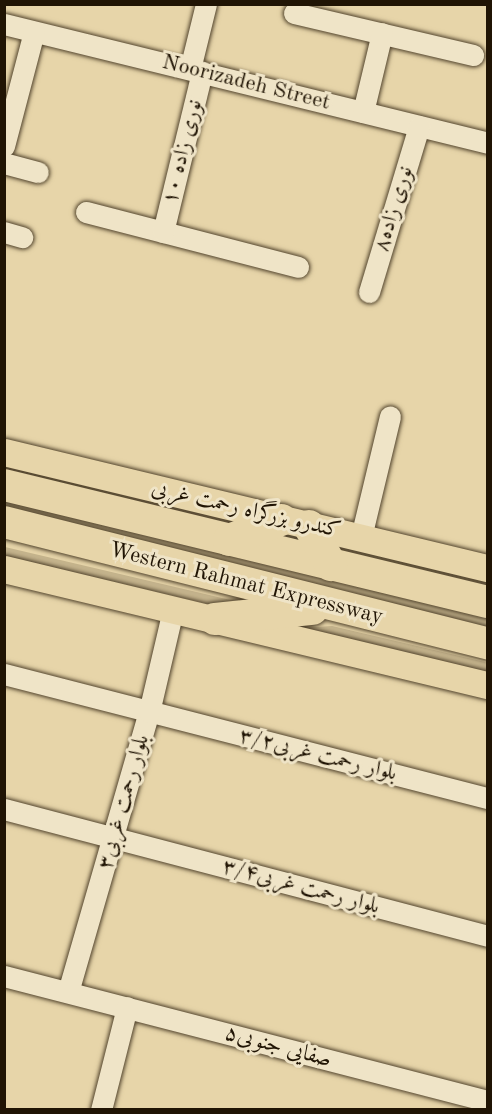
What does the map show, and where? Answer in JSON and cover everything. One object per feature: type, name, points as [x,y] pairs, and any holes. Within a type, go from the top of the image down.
[{"type":"highway","name":"Western Rahmat Expressway","points":[[4,485],[488,602]]},
{"type":"highway","name":"Western Rahmat Expressway","points":[[4,522],[488,645]]},
{"type":"highway","points":[[229,540],[295,523],[331,565]]},
{"type":"highway","points":[[215,619],[334,607]]},
{"type":"main road","name":"کندرو بزرگراه رحمت غربی","points":[[4,452],[488,568]]},
{"type":"main road","points":[[4,569],[488,685]]},
{"type":"street","name":"نوری زاده ۱۰","points":[[163,232],[196,71],[206,4]]},
{"type":"street","points":[[294,13],[473,55]]},
{"type":"street","name":"Noorizadeh Street","points":[[4,24],[488,142]]},
{"type":"street","points":[[4,146],[34,32]]},
{"type":"street","points":[[363,112],[382,33]]},
{"type":"street","name":"نوری زاده۸","points":[[369,292],[418,126]]},
{"type":"street","points":[[4,163],[38,172]]},
{"type":"street","points":[[86,212],[298,267]]},
{"type":"street","points":[[361,537],[390,416]]},
{"type":"street","name":"بلوار رحمت غربی۳","points":[[68,992],[149,712],[173,610]]},
{"type":"street","name":"بلوار رحمت غربی۳/۲","points":[[4,674],[488,798]]},
{"type":"street","name":"بلوار رحمت غربی۳/۴","points":[[4,809],[488,936]]},
{"type":"street","name":"صفایی جنوبی۵","points":[[4,976],[488,1101]]},
{"type":"street","points":[[101,1110],[127,1007]]},
{"type":"shaded area","points":[[4,498],[487,617],[487,631],[5,510]]},
{"type":"shaded area","points":[[333,540],[487,576],[487,584],[341,548]]},
{"type":"shaded area","points":[[5,547],[260,607],[217,606],[5,556]]},
{"type":"shaded area","points":[[332,626],[485,662],[487,672],[301,628]]}]
